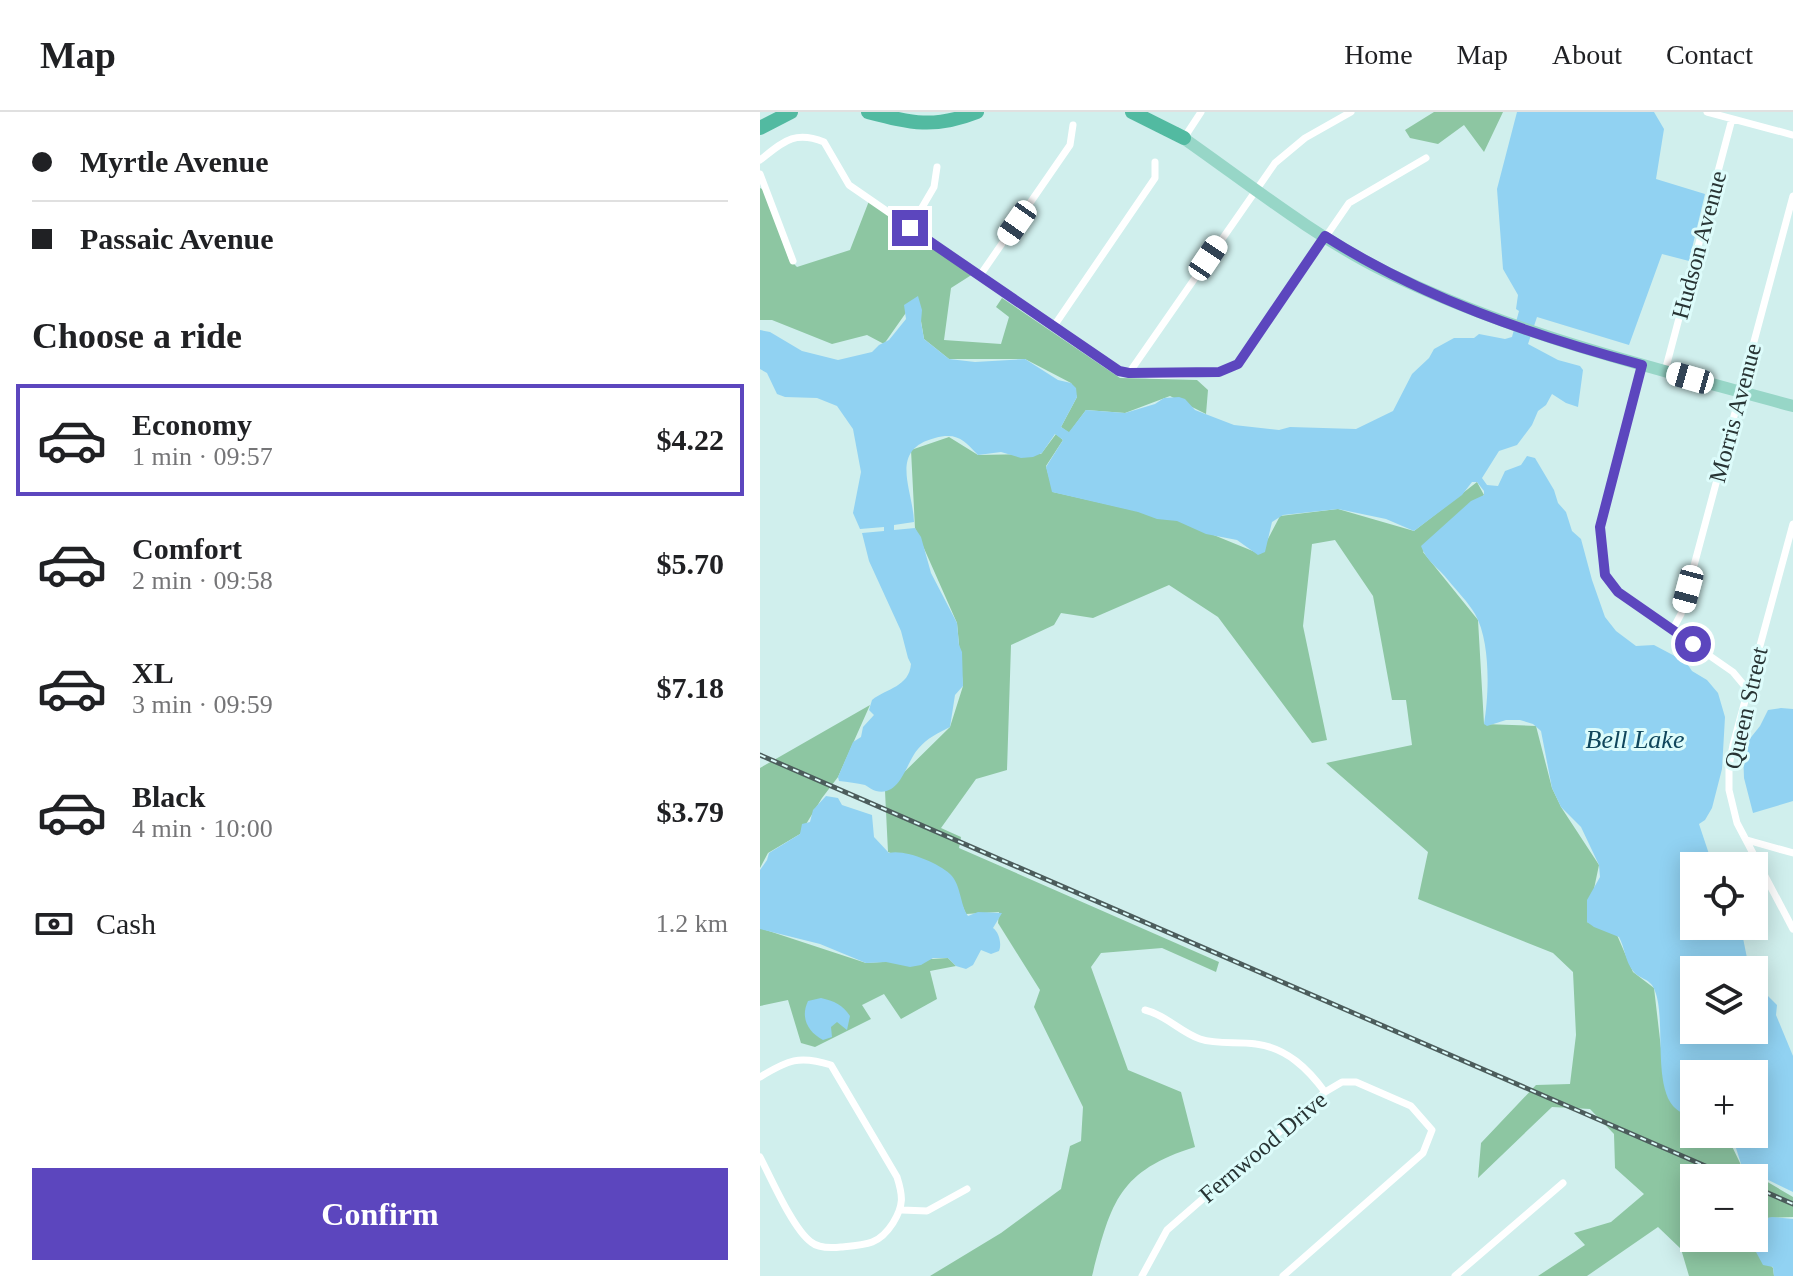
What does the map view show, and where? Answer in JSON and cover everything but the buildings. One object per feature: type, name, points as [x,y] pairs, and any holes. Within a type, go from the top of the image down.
[{"type":"highway","points":[[760,125],[774,112]]},
{"type":"highway","points":[[760,125],[791,112]]},
{"type":"highway","points":[[868,112],[925,124],[944,123],[977,112]]},
{"type":"highway","points":[[1132,112],[1184,138]]},
{"type":"main road","points":[[1145,112],[1325,236],[1384,271],[1536,334],[1793,406]]},
{"type":"street","points":[[1184,138],[1201,112]]},
{"type":"street","points":[[1129,373],[1256,189],[1290,148],[1351,112]]},
{"type":"street","points":[[1707,112],[1793,135]]},
{"type":"street","name":"Hudson Avenue","points":[[1665,371],[1732,119]]},
{"type":"street","points":[[981,274],[1070,145],[1073,125]]},
{"type":"street","points":[[760,160],[790,138],[799,136],[824,142],[843,179],[1119,371],[1129,373],[1219,372],[1238,364],[1325,236],[1355,198],[1426,158]]},
{"type":"street","points":[[1054,326],[1155,178],[1155,162]]},
{"type":"street","points":[[910,228],[934,187],[937,167]]},
{"type":"street","points":[[760,174],[793,261]]},
{"type":"street","name":"Morris Avenue","points":[[1673,629],[1681,614],[1793,196]]},
{"type":"street","points":[[1642,365],[1600,527],[1605,575],[1618,592],[1733,672],[1748,690]]},
{"type":"street","name":"Queen Street","points":[[1793,524],[1730,760],[1729,790],[1737,823],[1793,929]]},
{"type":"street","points":[[1747,840],[1793,853]]},
{"type":"street","points":[[1145,1010],[1156,1013],[1202,1040],[1259,1044],[1298,1061],[1309,1069],[1325,1092]]},
{"type":"street","points":[[760,1077],[789,1060],[814,1060],[831,1065],[897,1177],[903,1196],[902,1210],[882,1238],[861,1245],[833,1248],[813,1245],[802,1233],[760,1157]]},
{"type":"street","name":"Fernwood Drive","points":[[1142,1276],[1167,1230],[1325,1092],[1342,1082],[1356,1082],[1411,1106],[1432,1130],[1423,1153],[1283,1276]]},
{"type":"street","points":[[1455,1276],[1563,1183]]},
{"type":"street","points":[[902,1210],[927,1211],[967,1189]]},
{"type":"green space","points":[[1434,112],[1503,112],[1484,152],[1464,125],[1438,144],[1410,138],[1405,130]]},
{"type":"green space","points":[[760,188],[764,190],[789,259],[797,267],[850,250],[869,201],[973,274],[951,288],[944,340],[1001,344],[1009,317],[996,307],[1002,298],[1120,378],[1197,380],[1208,390],[1206,414],[1170,396],[1125,413],[1086,410],[1069,433],[1061,427],[1077,397],[1071,383],[1025,359],[949,359],[924,339],[917,297],[884,344],[867,335],[832,344],[772,320],[760,320]]},
{"type":"green space","points":[[1056,434],[1063,440],[1046,466],[1053,492],[1177,520],[1260,554],[1280,516],[1338,509],[1414,531],[1477,482],[1484,495],[1423,552],[1478,620],[1484,724],[1536,726],[1552,788],[1599,865],[1587,922],[1617,935],[1633,972],[1654,988],[1664,1074],[1680,1097],[1680,1148],[1733,1148],[1741,1164],[1680,1164],[1680,1248],[1658,1227],[1587,1276],[1538,1276],[1585,1245],[1574,1233],[1611,1222],[1644,1194],[1615,1168],[1614,1134],[1590,1109],[1552,1107],[1478,1178],[1481,1143],[1536,1085],[1570,1084],[1576,1035],[1573,972],[1553,953],[1418,899],[1428,852],[1326,763],[1412,745],[1406,700],[1392,700],[1373,596],[1335,540],[1312,544],[1303,626],[1327,740],[1312,743],[1218,617],[1169,585],[1093,618],[1061,613],[1054,625],[1011,645],[1007,770],[976,779],[941,828],[961,837],[959,848],[1219,962],[1216,972],[1162,948],[1101,953],[1091,967],[1128,1070],[1181,1092],[1195,1147],[1149,1167],[1122,1193],[1105,1228],[1092,1276],[930,1276],[1001,1233],[1061,1189],[1070,1146],[1081,1141],[1083,1107],[1034,1007],[1040,990],[998,923],[999,912],[966,914],[949,874],[888,852],[885,791],[950,727],[963,686],[957,623],[915,528],[911,450],[949,437],[978,455],[1041,454]]},
{"type":"green space","points":[[870,705],[838,777],[800,834],[768,853],[760,868],[760,768]]},
{"type":"green space","points":[[760,928],[866,963],[948,958],[956,966],[930,971],[937,999],[901,1019],[884,994],[862,1005],[871,1019],[815,1047],[801,1043],[788,1000],[760,1006]]},
{"type":"green space","points":[[1768,1182],[1793,1197],[1793,1217],[1768,1218]]},
{"type":"green space","points":[[1682,1252],[1759,1252],[1773,1268],[1774,1276],[1689,1276]]},
{"type":"water","name":"Bell Lake","points":[[1517,112],[1654,112],[1664,129],[1656,179],[1705,194],[1689,261],[1662,254],[1629,345],[1537,317],[1528,344],[1583,370],[1578,407],[1552,394],[1517,445],[1499,451],[1482,478],[1487,485],[1498,486],[1505,471],[1521,465],[1527,456],[1535,458],[1558,503],[1566,512],[1572,531],[1581,539],[1605,617],[1616,631],[1636,646],[1654,645],[1686,662],[1718,693],[1725,717],[1722,769],[1712,808],[1699,824],[1708,852],[1680,852],[1680,940],[1743,940],[1747,956],[1680,956],[1680,1044],[1768,1044],[1768,996],[1777,1005],[1776,1015],[1793,1056],[1793,1192],[1768,1180],[1768,1164],[1741,1164],[1736,1148],[1768,1148],[1768,1060],[1680,1060],[1680,1112],[1673,1106],[1663,1082],[1660,1017],[1655,991],[1630,967],[1619,937],[1587,922],[1587,900],[1600,877],[1599,865],[1581,827],[1561,807],[1552,788],[1541,731],[1533,724],[1520,720],[1484,724],[1487,669],[1480,626],[1469,605],[1429,560],[1421,546],[1471,501],[1484,495],[1477,482],[1472,482],[1462,495],[1414,531],[1386,519],[1338,509],[1283,515],[1272,522],[1265,552],[1258,555],[1237,540],[1206,534],[1177,521],[1157,519],[1052,492],[1046,467],[1063,440],[1055,434],[1042,453],[1021,458],[1001,452],[978,455],[964,442],[949,436],[921,444],[907,461],[906,472],[914,522],[894,525],[894,530],[915,528],[921,537],[931,573],[957,623],[963,686],[955,695],[950,727],[921,745],[891,789],[876,791],[865,785],[839,781],[853,742],[861,737],[863,727],[874,715],[869,710],[872,700],[902,682],[911,664],[901,631],[869,561],[862,533],[884,531],[884,527],[860,529],[853,513],[861,472],[853,429],[837,406],[817,398],[777,394],[767,373],[760,369],[760,330],[770,332],[802,351],[838,360],[872,352],[889,340],[906,319],[904,305],[918,296],[924,339],[949,359],[975,362],[1025,359],[1058,380],[1071,383],[1076,388],[1077,397],[1061,427],[1069,432],[1086,410],[1125,413],[1164,398],[1179,397],[1195,410],[1234,425],[1279,430],[1290,427],[1356,429],[1393,411],[1412,374],[1434,349],[1454,338],[1474,338],[1479,334],[1505,339],[1512,337],[1519,311],[1516,309],[1518,295],[1503,269],[1497,189]]},
{"type":"water","name":"Bell Lake","points":[[1793,709],[1793,801],[1753,813],[1744,778],[1744,746],[1768,710]]},
{"type":"water","points":[[826,796],[838,798],[842,805],[872,815],[874,837],[889,853],[921,858],[950,874],[968,916],[978,912],[1002,913],[993,928],[999,938],[999,951],[991,954],[981,950],[973,965],[966,969],[956,966],[948,958],[933,958],[910,967],[886,962],[866,963],[820,944],[760,929],[760,870],[769,853],[800,834],[802,824],[810,822],[813,810]]},
{"type":"water","points":[[821,998],[838,1004],[850,1016],[847,1030],[837,1022],[831,1027],[832,1037],[823,1040],[813,1033],[805,1019],[808,1001]]},
{"type":"water","points":[[1768,1218],[1793,1219],[1793,1276],[1774,1276],[1773,1267],[1763,1265],[1756,1252],[1768,1252]]},
{"type":"railway","points":[[760,755],[1701,1164]]},
{"type":"railway","points":[[1768,1193],[1793,1204]]},
{"type":"route","points":[[910,228],[1119,371],[1137,375],[1219,372],[1238,364],[1325,236],[1384,271],[1484,315],[1536,334],[1642,365],[1600,527],[1605,575],[1618,592],[1693,644]]}]
